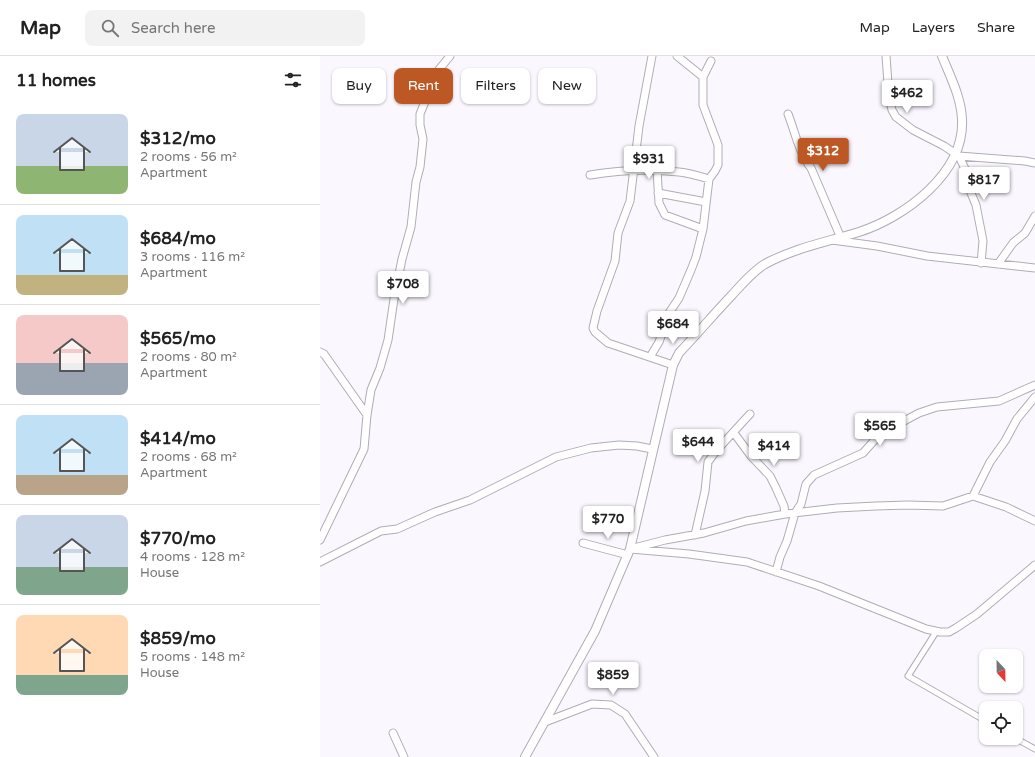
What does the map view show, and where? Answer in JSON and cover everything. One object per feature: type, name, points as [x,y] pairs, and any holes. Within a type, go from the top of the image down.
[{"type":"street","points":[[320,540],[364,449],[371,390],[380,368],[388,340],[402,259],[411,227],[423,139],[420,125],[420,114],[437,72],[450,56]]},
{"type":"street","points":[[652,56],[639,126],[630,201],[618,234],[615,261],[597,311],[593,328],[595,332],[608,343],[673,365]]},
{"type":"street","points":[[677,56],[703,77]]},
{"type":"street","points":[[886,56],[889,97],[892,110],[896,117],[913,130],[944,146],[957,155],[966,171],[969,187],[979,220],[982,241],[981,263]]},
{"type":"street","points":[[525,757],[595,631],[629,552],[652,449],[673,365],[679,353],[754,271],[793,251],[841,238],[881,223],[913,204],[926,194],[957,155],[962,131],[961,105],[942,56]]},
{"type":"street","points":[[650,357],[661,336],[669,313],[679,298],[696,257],[702,229],[709,179],[718,166],[718,145],[703,105],[703,77],[711,61]]},
{"type":"street","points":[[788,114],[805,161],[811,168],[841,238]]},
{"type":"street","points":[[957,155],[1035,163]]},
{"type":"street","points":[[657,170],[659,202],[665,215],[702,229]]},
{"type":"street","points":[[590,174],[657,170],[681,172],[709,179]]},
{"type":"street","points":[[658,193],[706,202]]},
{"type":"street","points":[[998,264],[1013,243],[1025,233],[1035,216]]},
{"type":"street","points":[[832,240],[877,246],[927,256],[1035,268]]},
{"type":"street","points":[[320,352],[324,354],[367,414]]},
{"type":"street","points":[[776,572],[795,512],[801,504],[806,484],[814,475],[863,453],[880,434],[919,413],[938,407],[999,401],[1035,385]]},
{"type":"street","points":[[973,496],[990,462],[1005,441],[1017,419],[1035,397]]},
{"type":"street","points":[[695,535],[705,491],[708,462],[716,451],[750,414]]},
{"type":"street","points":[[734,433],[751,456],[770,476],[784,506],[785,514]]},
{"type":"street","points":[[320,562],[382,530],[397,529],[435,512],[470,500],[556,458],[591,448],[619,445],[652,449]]},
{"type":"street","points":[[629,552],[746,521],[795,512],[876,506],[942,506],[973,496],[1006,507],[1035,521]]},
{"type":"street","points":[[583,543],[629,552],[689,554],[747,562],[819,586],[936,632],[948,632],[963,624],[1035,565]]},
{"type":"street","points":[[936,632],[908,676],[979,717]]},
{"type":"street","points":[[545,722],[592,704],[611,705],[625,714],[654,757]]},
{"type":"street","points":[[393,733],[404,757]]},
{"type":"street","points":[[1023,743],[1035,750]]}]
